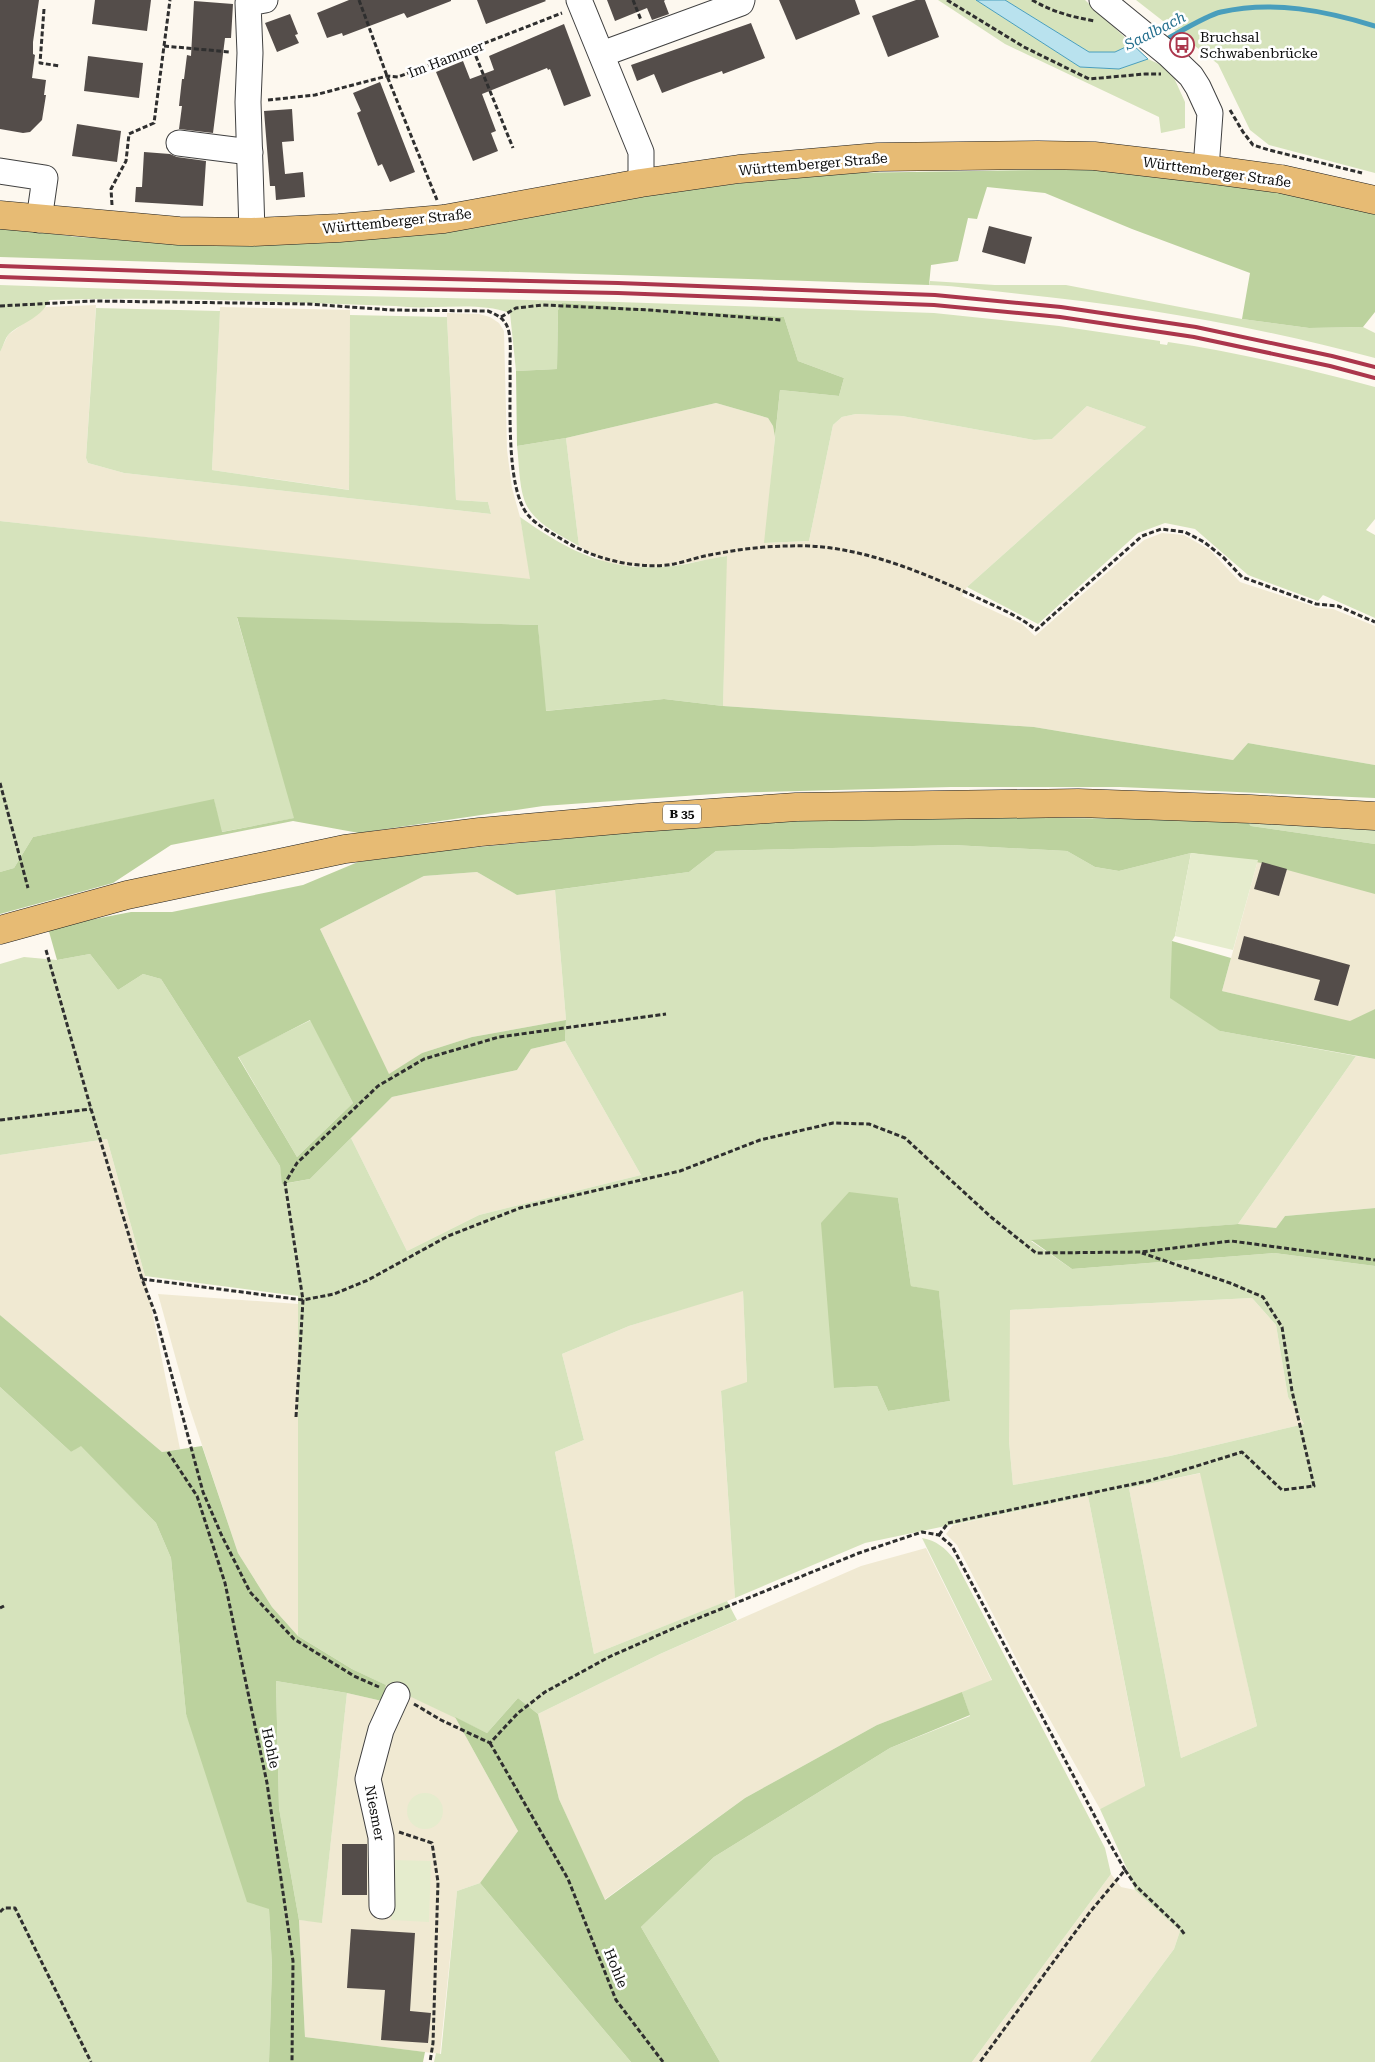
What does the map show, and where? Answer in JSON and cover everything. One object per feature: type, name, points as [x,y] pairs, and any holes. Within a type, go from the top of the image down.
[{"type":"main road","name":"Württemberger Straße","points":[[0,215],[39,220],[179,231],[252,232],[339,228],[444,219],[641,183],[739,169],[878,157],[1038,155],[1094,156],[1206,168],[1281,179],[1375,200]]},
{"type":"main road","name":"B 35","points":[[0,930],[127,895],[346,849],[480,832],[638,818],[796,807],[1078,803],[1250,809],[1375,816]]},
{"type":"street","points":[[252,232],[248,102],[250,53],[248,3],[265,0]]},
{"type":"street","points":[[602,54],[742,3],[742,0]]},
{"type":"street","points":[[1102,0],[1135,17],[1168,54],[1191,76],[1210,114],[1206,168]]},
{"type":"street","points":[[580,3],[641,152],[641,183]]},
{"type":"street","points":[[179,143],[250,152]]},
{"type":"street","points":[[0,171],[45,178],[39,220]]},
{"type":"street","name":"Niesmer","points":[[382,1906],[381,1837],[368,1779],[381,1730],[397,1695]]},
{"type":"path","points":[[111,226],[113,198],[111,189],[126,161],[130,134],[154,123],[170,0]]},
{"type":"path","points":[[359,0],[444,219]]},
{"type":"path","points":[[947,0],[1024,47],[1089,79],[1145,74],[1191,76]]},
{"type":"path","points":[[1032,0],[1049,10],[1066,16],[1098,22],[1135,17]]},
{"type":"path","name":"Im Hammer","points":[[248,102],[315,95],[387,76],[398,77],[473,49],[580,3]]},
{"type":"path","points":[[44,9],[40,63],[60,66]]},
{"type":"path","points":[[164,46],[250,53]]},
{"type":"path","points":[[473,49],[514,148]]},
{"type":"path","points":[[1210,114],[1230,110],[1243,132],[1253,144],[1269,150],[1365,174]]},
{"type":"path","points":[[0,306],[94,301],[308,304],[392,310],[488,311],[501,317],[508,329],[512,452],[519,500],[528,515],[553,534],[583,551],[605,559],[643,564],[673,564],[729,552],[793,546],[821,546],[850,551],[878,559],[947,585],[1024,620],[1036,630],[1142,536],[1161,529],[1185,532],[1204,542],[1224,557],[1242,577],[1316,604],[1338,606],[1375,622]]},
{"type":"path","points":[[501,317],[516,308],[543,305],[648,310],[781,320]]},
{"type":"path","points":[[0,783],[28,888]]},
{"type":"path","points":[[46,950],[142,1279],[155,1313],[203,1492],[221,1534],[250,1592],[294,1639],[354,1676],[397,1695],[441,1720],[490,1742],[518,1714],[545,1692],[609,1657],[859,1553],[922,1532],[939,1535],[952,1546],[1125,1870],[1136,1886],[1185,1935]]},
{"type":"path","points":[[296,1416],[303,1300],[286,1183],[298,1163],[378,1086],[424,1059],[500,1037],[666,1014]]},
{"type":"path","points":[[0,1120],[91,1109]]},
{"type":"path","points":[[142,1279],[303,1300],[334,1294],[368,1280],[448,1236],[520,1208],[680,1171],[760,1140],[833,1123],[869,1124],[905,1138],[991,1216],[1036,1253],[1141,1252],[1231,1241],[1375,1260]]},
{"type":"path","points":[[939,1535],[948,1523],[1148,1481],[1242,1452],[1282,1490],[1314,1486],[1292,1391],[1282,1327],[1264,1297],[1141,1252]]},
{"type":"path","name":"Hohle","points":[[168,1452],[197,1496],[225,1583],[268,1783],[293,1961],[292,2062]]},
{"type":"path","points":[[197,1496],[203,1492]]},
{"type":"path","name":"Hohle","points":[[490,1742],[568,1879],[616,2000],[663,2062]]},
{"type":"path","points":[[378,1826],[432,1843],[438,1882],[433,2043],[430,2062]]},
{"type":"path","points":[[980,2062],[1090,1912],[1125,1870]]},
{"type":"path","points":[[0,1912],[4,1908],[15,1908],[91,2062]]},
{"type":"shaded area","points":[[96,305],[86,458],[88,463],[124,473],[491,514],[488,502],[456,500],[447,313],[479,314],[490,317],[499,323],[504,331],[507,450],[512,488],[520,517],[531,580],[0,521],[0,352],[8,335],[46,307]]},
{"type":"shaded area","points":[[220,307],[350,310],[350,490],[212,470]]},
{"type":"shaded area","points":[[716,403],[768,418],[773,426],[775,437],[765,543],[809,541],[833,425],[842,417],[856,414],[902,416],[1034,440],[1052,439],[1087,406],[1146,427],[967,587],[962,596],[1022,624],[1035,636],[1144,540],[1162,533],[1184,535],[1210,550],[1240,582],[1319,608],[1333,609],[1375,626],[1375,765],[1248,743],[1233,760],[1034,727],[723,706],[726,556],[673,566],[627,566],[604,562],[579,546],[566,438]]},
{"type":"shaded area","points":[[1258,860],[1375,893],[1375,1009],[1350,1022],[1222,991]]},
{"type":"shaded area","points":[[477,872],[517,895],[555,890],[566,1020],[472,1037],[422,1053],[389,1075],[320,929],[424,876]]},
{"type":"shaded area","points":[[565,1041],[641,1175],[479,1215],[407,1251],[351,1138],[392,1097],[517,1070],[531,1049]]},
{"type":"shaded area","points":[[1356,1056],[1375,1059],[1375,1208],[1285,1216],[1276,1228],[1238,1224]]},
{"type":"shaded area","points":[[107,1139],[145,1276],[180,1449],[162,1452],[0,1315],[0,1155]]},
{"type":"shaded area","points":[[743,1290],[747,1383],[721,1392],[735,1598],[594,1654],[555,1452],[584,1440],[562,1354],[629,1326]]},
{"type":"shaded area","points":[[158,1294],[298,1304],[298,1636],[272,1607],[238,1553],[188,1403]]},
{"type":"shaded area","points":[[1252,1298],[1276,1325],[1288,1397],[1304,1424],[1170,1456],[1013,1485],[1009,1441],[1009,1310]]},
{"type":"shaded area","points":[[1201,1473],[1257,1726],[1181,1758],[1129,1488]]},
{"type":"shaded area","points":[[1088,1496],[1145,1787],[1100,1809],[1021,1668],[957,1545],[946,1534],[953,1525]]},
{"type":"shaded area","points":[[926,1548],[992,1681],[877,1725],[745,1798],[604,1900],[559,1799],[538,1714],[660,1654],[861,1566]]},
{"type":"shaded area","points":[[386,1685],[455,1717],[518,1831],[480,1883],[457,1891],[440,2054],[305,2037],[299,1920],[322,1922],[347,1693],[382,1701]]},
{"type":"shaded area","points":[[1111,1874],[1121,1887],[1135,1890],[1180,1931],[1174,1949],[1090,2062],[972,2062]]},
{"type":"green space","points":[[938,0],[976,0],[1080,67],[1119,69],[1148,59],[1170,69],[1185,102],[1185,128],[1161,133],[1159,117],[1005,44]]},
{"type":"green space","points":[[1005,0],[1085,0],[1132,44],[1115,52],[1089,52]]},
{"type":"green space","points":[[1136,0],[1375,0],[1375,173],[1269,145],[1250,130],[1218,64]]},
{"type":"green space","points":[[1094,170],[1201,175],[1375,206],[1375,312],[1363,327],[1309,328],[1242,319],[1250,273],[1132,229],[1045,193],[987,187],[977,219],[968,218],[958,261],[931,265],[929,285],[0,257],[0,227],[77,237],[178,242],[643,196],[741,183],[848,173]]},
{"type":"green space","points":[[930,281],[995,285],[1066,285],[1242,319],[1309,328],[1363,327],[1375,333],[1375,358],[1243,327],[1154,311],[964,287],[929,285]]},
{"type":"green space","points":[[0,285],[235,293],[618,302],[934,313],[1059,326],[1160,341],[1160,344],[1167,345],[1168,342],[1298,367],[1375,387],[1375,519],[1366,530],[1375,535],[1375,618],[1323,595],[1318,601],[1248,575],[1195,529],[1165,523],[1138,533],[1038,624],[967,587],[1146,427],[1087,406],[1052,439],[1034,440],[902,416],[856,414],[842,417],[833,425],[809,541],[764,543],[780,390],[839,396],[844,378],[798,361],[784,317],[562,303],[558,310],[557,369],[516,371],[510,313],[491,308],[178,299],[49,300],[42,311],[9,334],[0,352]]},
{"type":"green space","points":[[562,303],[784,317],[798,361],[844,378],[839,396],[780,390],[775,437],[773,426],[768,418],[716,403],[566,438],[517,446],[516,371],[557,369],[558,310]]},
{"type":"green space","points":[[96,308],[220,311],[212,470],[349,490],[350,315],[447,317],[456,500],[488,502],[491,514],[124,473],[88,463],[86,458]]},
{"type":"green space","points":[[566,438],[579,546],[539,521],[524,499],[520,480],[517,446]]},
{"type":"green space","points":[[520,517],[574,550],[610,563],[650,567],[673,566],[727,556],[723,706],[664,699],[545,711],[538,625],[237,618],[295,818],[221,832],[214,800],[33,837],[14,868],[0,872],[0,521],[530,579]]},
{"type":"green space","points":[[237,617],[538,625],[546,711],[664,699],[723,706],[1034,727],[1233,760],[1248,743],[1375,765],[1375,798],[1120,787],[951,787],[728,793],[543,806],[359,833],[293,821],[171,845],[113,883],[0,914],[0,872],[14,868],[33,837],[214,799],[222,832],[294,818]]},
{"type":"green space","points":[[978,817],[1246,820],[1251,826],[1375,844],[1375,894],[1262,863],[1191,853],[1119,871],[1095,867],[1067,851],[953,845],[716,851],[689,872],[517,895],[477,872],[424,876],[320,929],[389,1074],[422,1053],[472,1037],[566,1020],[565,1041],[531,1049],[517,1070],[392,1097],[310,1179],[282,1184],[280,1166],[161,979],[143,974],[118,990],[90,954],[57,960],[48,928],[131,912],[172,912],[303,885],[358,862],[418,853],[746,821]],"holes":[[[310,1020],[353,1103],[297,1157],[238,1057]]]},
{"type":"green space","points":[[1246,820],[1375,828],[1375,844],[1251,826]]},
{"type":"green space","points":[[953,845],[1067,851],[1095,867],[1119,871],[1191,853],[1175,936],[1172,941],[1220,1031],[1356,1056],[1238,1224],[1031,1241],[1072,1269],[1274,1253],[1375,1266],[1375,2062],[1090,2062],[1174,1949],[1180,1931],[1135,1890],[1100,1809],[1145,1786],[1088,1496],[865,1543],[735,1598],[721,1391],[747,1382],[743,1291],[629,1326],[562,1354],[584,1440],[555,1452],[594,1654],[727,1601],[737,1620],[660,1654],[538,1714],[518,1698],[487,1733],[352,1669],[298,1636],[298,1296],[145,1276],[107,1139],[0,1155],[0,964],[24,957],[57,960],[90,954],[118,990],[143,974],[161,979],[280,1166],[283,1184],[310,1179],[351,1138],[407,1251],[479,1215],[641,1175],[565,1041],[566,1020],[555,890],[689,872],[716,851]],"holes":[[[898,1198],[911,1286],[939,1292],[950,1401],[888,1411],[877,1386],[835,1388]],[[1252,1298],[1276,1325],[1288,1397],[1304,1424],[1170,1456],[1013,1485],[1009,1441],[1010,1310]],[[1200,1473],[1257,1726],[1181,1758],[1129,1488]]]},
{"type":"green space","points":[[1191,853],[1258,860],[1233,950],[1175,936]]},
{"type":"green space","points":[[1172,941],[1231,958],[1222,991],[1350,1021],[1375,1009],[1375,1059],[1220,1031],[1170,998]]},
{"type":"green space","points":[[311,1020],[353,1103],[297,1157],[238,1056]]},
{"type":"green space","points":[[849,1192],[898,1198],[911,1286],[939,1291],[950,1401],[888,1411],[877,1386],[834,1388],[821,1223]]},
{"type":"green space","points":[[1375,1208],[1375,1266],[1274,1253],[1072,1269],[1031,1240],[1238,1224],[1276,1228],[1285,1216]]},
{"type":"green space","points":[[0,1315],[162,1452],[202,1446],[238,1553],[272,1607],[298,1636],[352,1669],[386,1685],[382,1701],[276,1681],[279,1808],[299,1920],[305,2037],[425,2052],[423,2062],[269,2062],[272,1967],[269,1909],[247,1902],[186,1714],[171,1558],[156,1523],[81,1446],[71,1452],[0,1387]]},
{"type":"green space","points":[[0,1387],[71,1452],[81,1445],[156,1523],[171,1558],[186,1714],[269,1909],[272,1967],[269,2062],[0,2062]]},
{"type":"green space","points":[[922,1538],[940,1545],[954,1559],[1105,1848],[1111,1874],[972,2062],[720,2062],[641,1927],[714,1857],[890,1748],[970,1716],[962,1692],[992,1680]]},
{"type":"green space","points":[[276,1681],[347,1693],[322,1923],[299,1920],[279,1808]]},
{"type":"green space","points":[[962,1692],[970,1715],[890,1748],[714,1857],[641,1927],[720,2062],[631,2062],[480,1883],[518,1831],[455,1717],[487,1733],[518,1698],[538,1714],[559,1799],[605,1900],[745,1798],[877,1725]]},
{"type":"green space","points":[[425,1793],[432,1794],[438,1798],[442,1804],[442,1818],[438,1824],[432,1828],[425,1829],[418,1828],[412,1824],[408,1818],[407,1811],[408,1804],[412,1798],[418,1794]]},
{"type":"green space","points":[[393,1860],[431,1861],[429,1922],[391,1920]]},
{"type":"green space","points":[[480,1883],[631,2062],[434,2062],[436,2053],[441,2054],[457,1891]]},
{"type":"water","points":[[976,0],[1005,0],[1089,52],[1115,52],[1132,44],[1148,59],[1119,69],[1080,67]]},
{"type":"building","points":[[0,0],[39,0],[33,42],[33,54],[35,55],[32,78],[46,80],[44,95],[46,95],[42,120],[30,132],[23,133],[0,129]]},
{"type":"building","points":[[95,0],[151,0],[147,31],[92,24]]},
{"type":"building","points":[[349,0],[451,1],[407,18],[404,13],[343,36],[342,33],[327,38],[317,13]]},
{"type":"building","points":[[477,0],[545,0],[546,1],[486,24]]},
{"type":"building","points":[[607,0],[665,0],[669,14],[652,20],[647,8],[615,21]]},
{"type":"building","points":[[779,0],[855,0],[860,14],[796,40]]},
{"type":"building","points":[[916,0],[925,0],[939,37],[888,57],[872,16]]},
{"type":"building","points":[[194,1],[233,4],[231,38],[225,38],[213,133],[179,129],[182,106],[179,106],[182,79],[184,79],[187,55],[191,56]]},
{"type":"building","points":[[290,14],[298,34],[295,35],[299,43],[277,52],[265,23]]},
{"type":"building","points":[[751,23],[765,58],[723,74],[722,71],[662,93],[654,74],[637,81],[631,65]]},
{"type":"building","points":[[564,24],[591,96],[564,106],[550,69],[548,70],[547,68],[482,94],[496,131],[491,133],[498,151],[473,161],[436,72],[463,61],[470,79],[494,70],[489,56]]},
{"type":"building","points":[[88,56],[143,63],[139,98],[84,91]]},
{"type":"building","points":[[380,82],[415,172],[390,182],[382,164],[378,166],[357,113],[361,111],[353,93]]},
{"type":"building","points":[[292,109],[294,141],[282,142],[285,174],[303,172],[305,197],[276,200],[275,186],[270,186],[264,111]]},
{"type":"building","points":[[77,124],[121,131],[117,162],[72,156]]},
{"type":"building","points":[[144,152],[170,154],[177,157],[206,161],[203,206],[135,202],[136,187],[142,187]]},
{"type":"building","points":[[989,226],[1032,237],[1025,264],[982,252]]},
{"type":"building","points":[[1262,862],[1287,869],[1279,896],[1254,889]]},
{"type":"building","points":[[1244,936],[1350,965],[1338,1006],[1314,1000],[1320,980],[1238,959]]},
{"type":"building","points":[[342,1844],[367,1844],[367,1895],[342,1895]]},
{"type":"building","points":[[351,1929],[415,1933],[410,2011],[431,2013],[428,2043],[381,2040],[385,1990],[347,1988]]},
{"type":"waterway","name":"Saalbach","points":[[1163,41],[1200,20],[1215,14],[1260,7],[1280,7],[1318,12],[1375,26]]},
{"type":"railway","points":[[0,266],[236,274],[618,283],[935,295],[1061,307],[1196,327],[1375,367]]},
{"type":"railway","points":[[0,277],[236,285],[618,293],[934,305],[1060,317],[1194,337],[1330,366],[1375,378]]},
{"type":"place","name":"Bruchsal Schwabenbrücke","points":[[1182,45]]}]
